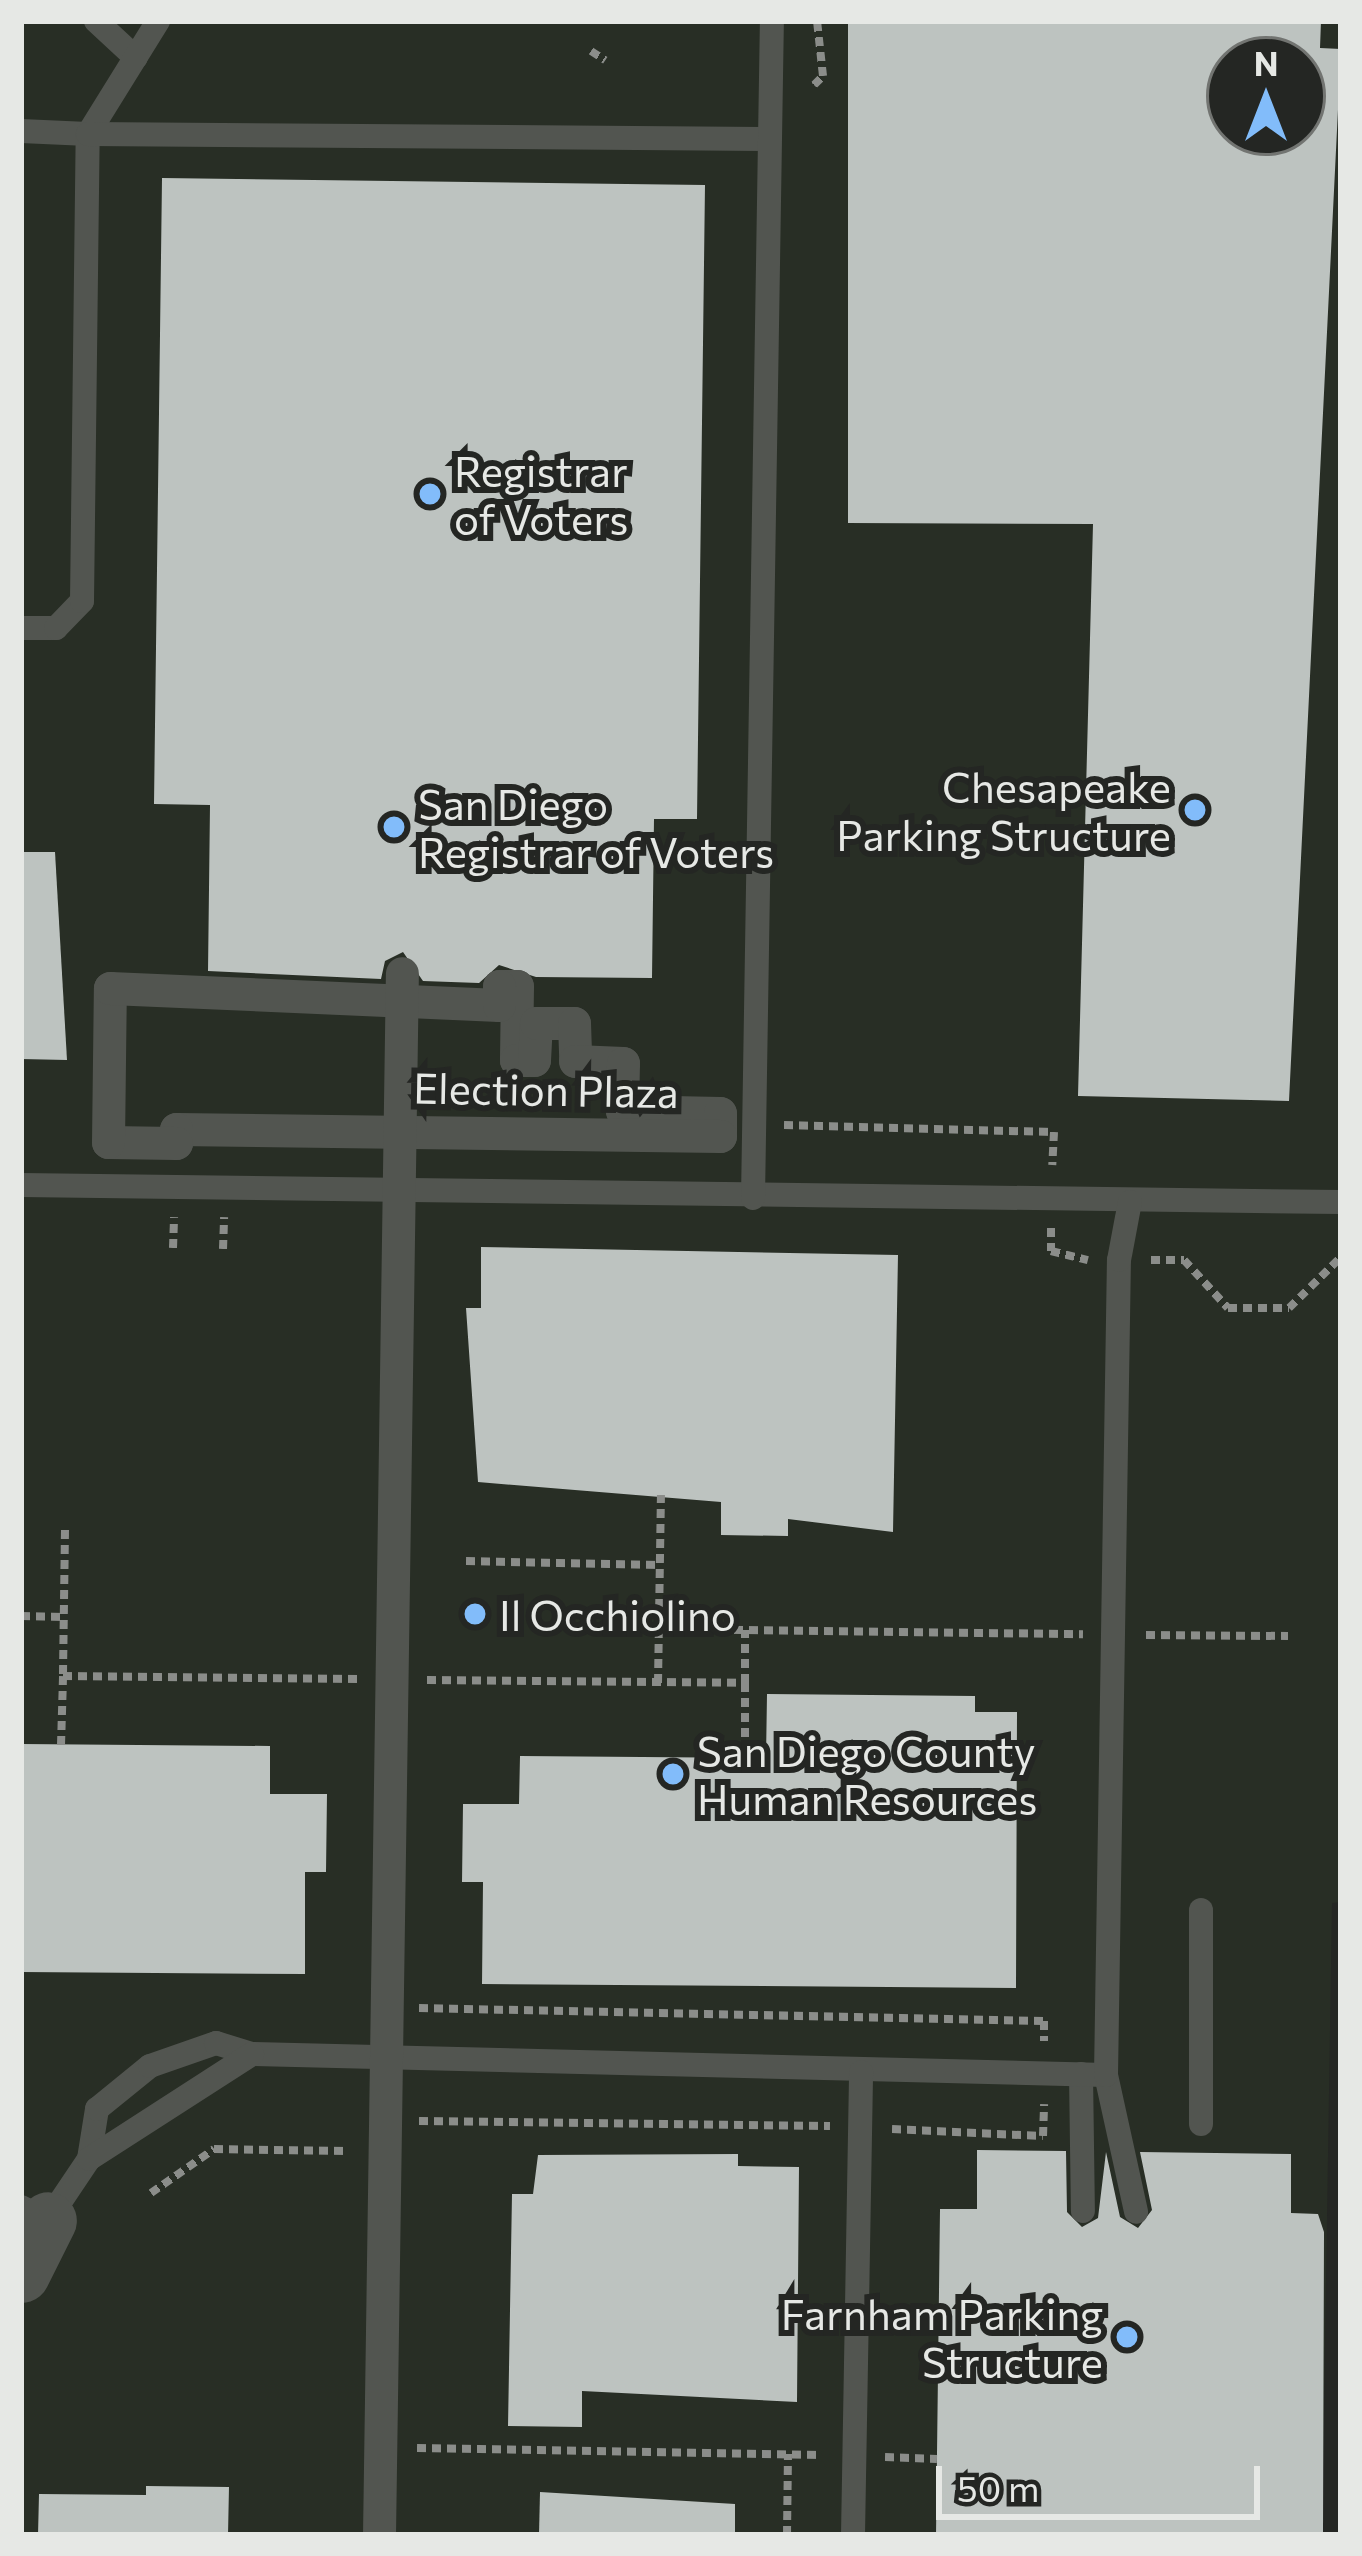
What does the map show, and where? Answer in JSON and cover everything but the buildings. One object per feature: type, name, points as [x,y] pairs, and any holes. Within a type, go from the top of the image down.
[{"type":"street","name":"Election Plaza","points":[[500,986],[517,986],[516,1060],[535,1060],[536,1023],[574,1023],[575,1061],[623,1063],[622,1112],[720,1113],[720,1136],[176,1129],[176,1143],[108,1142],[110,988],[305,988],[305,1002],[402,988],[499,1005],[500,986]]},
{"type":"street","points":[[379,2535],[402,988]]},
{"type":"street","points":[[21,2274],[34,2214]]},
{"type":"lane","points":[[96,21],[136,58]]},
{"type":"lane","points":[[21,628],[56,628],[82,601],[88,134],[158,21]]},
{"type":"lane","points":[[753,1198],[772,21]]},
{"type":"lane","points":[[21,131],[768,139]]},
{"type":"lane","points":[[21,1185],[1341,1202]]},
{"type":"lane","points":[[1083,2211],[1094,2074],[1114,1635],[1120,1260],[1130,1202]]},
{"type":"lane","points":[[1201,1910],[1201,2124]]},
{"type":"lane","points":[[89,2159],[97,2109],[150,2066],[216,2043],[252,2054],[1094,2074]]},
{"type":"lane","points":[[34,2214],[89,2159],[252,2054]]},
{"type":"lane","points":[[853,2535],[861,2072]]},
{"type":"lane","points":[[1094,2074],[1136,2212]]},
{"type":"path","points":[[814,85],[824,76],[817,21]]},
{"type":"path","points":[[591,51],[605,60]]},
{"type":"path","points":[[173,1248],[174,1215]]},
{"type":"path","points":[[223,1249],[224,1216]]},
{"type":"path","points":[[658,1683],[662,1495]]},
{"type":"path","points":[[21,1616],[64,1617],[65,1530]]},
{"type":"path","points":[[466,1561],[660,1565]]},
{"type":"path","points":[[659,1629],[1288,1636]]},
{"type":"path","points":[[61,1745],[63,1676]]},
{"type":"path","points":[[745,1683],[745,1758]]},
{"type":"path","points":[[151,2193],[214,2150],[386,2136],[860,2126],[1043,2136],[1044,2021],[388,2008]]},
{"type":"path","points":[[380,2447],[937,2459]]},
{"type":"path","points":[[787,2535],[788,2454]]},
{"type":"shaded area","points":[[21,21],[1341,21],[1341,1902],[1332,1903],[1322,2535],[21,2535]]},
{"type":"place","name":"Registrar of Voters","points":[[430,494]]},
{"type":"place","name":"Chesapeake Parking Structure","points":[[1195,810]]},
{"type":"place","name":"San Diego Registrar of Voters","points":[[394,827]]},
{"type":"place","name":"Il Occhiolino","points":[[475,1614]]},
{"type":"place","name":"San Diego County Human Resources","points":[[673,1774]]},
{"type":"place","name":"Farnham Parking Structure","points":[[1127,2337]]}]
